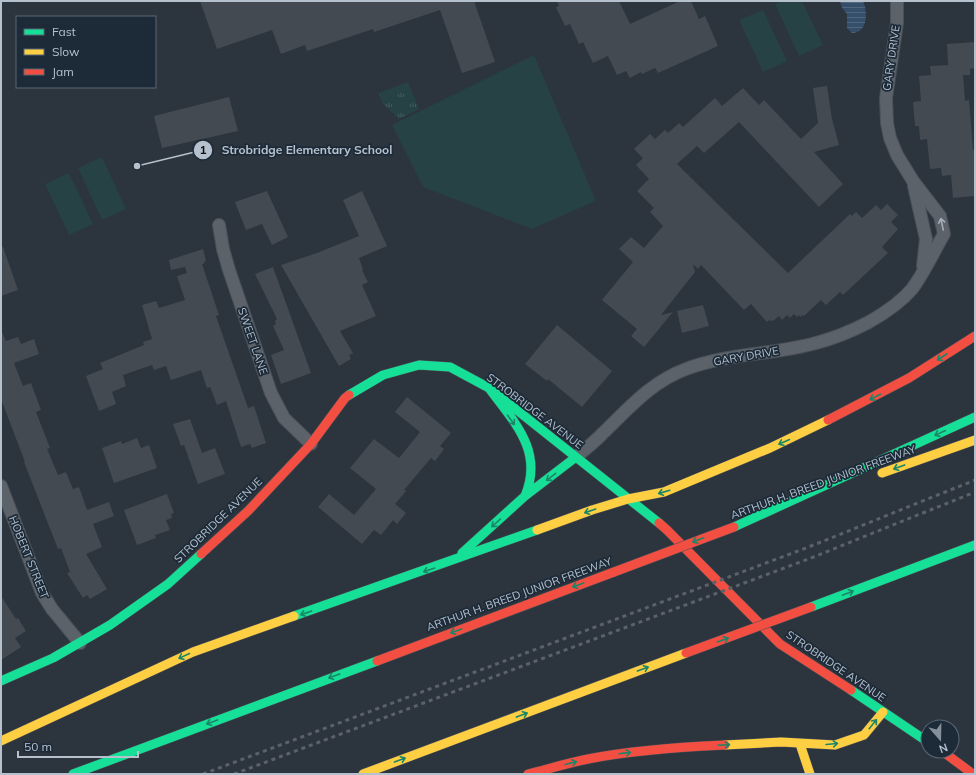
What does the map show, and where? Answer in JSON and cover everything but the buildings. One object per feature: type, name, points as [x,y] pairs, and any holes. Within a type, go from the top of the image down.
[{"type":"main road","points":[[1,741],[193,652],[450,562],[592,510],[628,499],[664,492],[797,436],[879,395],[927,367],[975,336]]},
{"type":"main road","name":"STROBRIDGE AVENUE","points":[[1,682],[53,658],[80,643],[168,584],[248,511],[311,444],[345,398],[383,375],[419,365],[450,367],[488,388],[667,530],[780,644],[920,736]]},
{"type":"main road","points":[[488,388],[522,434],[530,453],[532,462],[531,480],[525,496]]},
{"type":"main road","points":[[734,527],[975,417]]},
{"type":"main road","name":"ARTHUR H. BREED JUNIOR FREEWAY","points":[[873,477],[975,440]]},
{"type":"main road","points":[[450,562],[473,544],[525,496],[576,457]]},
{"type":"main road","name":"ARTHUR H. BREED JUNIOR FREEWAY","points":[[73,774],[844,487]]},
{"type":"main road","points":[[363,774],[975,545]]},
{"type":"main road","points":[[528,774],[587,759],[646,751],[781,742],[835,745],[864,735],[883,712]]},
{"type":"main road","points":[[800,744],[810,774]]},
{"type":"main road","points":[[953,759],[974,774]]},
{"type":"street","name":"GARY DRIVE","points":[[576,457],[603,434],[626,409],[644,393],[666,379],[686,369],[716,361],[815,344],[837,337],[878,317],[896,306],[912,288],[944,234],[940,216],[913,181],[897,156],[890,138],[887,123],[886,98],[897,23],[897,1]]},
{"type":"street","name":"GARY DRIVE","points":[[913,181],[926,239],[922,272]]},
{"type":"street","name":"SWEET LANE","points":[[219,225],[223,249],[229,270],[271,393],[284,418],[311,444]]},
{"type":"street","name":"HOBERT STREET","points":[[1,486],[42,593],[52,609],[80,643]]},
{"type":"green space","points":[[782,1],[802,1],[823,45],[799,56],[775,4]]},
{"type":"green space","points":[[763,10],[787,61],[763,72],[739,20]]},
{"type":"green space","points":[[534,55],[596,201],[532,229],[423,187],[392,125]]},
{"type":"green space","points":[[408,82],[419,109],[399,119],[382,103],[379,93]]},
{"type":"green space","points":[[102,157],[126,209],[102,220],[78,168]]},
{"type":"green space","points":[[69,173],[93,224],[69,235],[45,184]]},
{"type":"water","points":[[840,1],[863,1],[866,16],[864,26],[861,30],[852,33],[847,28],[847,14],[842,8]]},
{"type":"railway","points":[[203,774],[806,548],[975,480]]},
{"type":"railway","points":[[234,774],[811,558],[975,492]]},
{"type":"traffic: fast","points":[[349,395],[383,375],[419,365],[450,367],[489,388],[659,523]]},
{"type":"traffic: fast","points":[[489,388],[516,425],[524,438],[529,451],[531,465],[530,480],[525,496]]},
{"type":"traffic: fast","points":[[734,527],[975,417]]},
{"type":"traffic: fast","points":[[462,553],[525,496],[576,457]]},
{"type":"traffic: fast","points":[[294,616],[537,530]]},
{"type":"traffic: fast","points":[[811,607],[975,545]]},
{"type":"traffic: fast","points":[[1,681],[53,658],[110,625],[168,584],[201,554]]},
{"type":"traffic: fast","points":[[73,774],[377,661]]},
{"type":"traffic: fast","points":[[851,690],[920,737]]},
{"type":"traffic: slow","points":[[537,530],[628,499],[664,492],[770,448],[828,420]]},
{"type":"traffic: slow","points":[[882,473],[975,440]]},
{"type":"traffic: slow","points":[[1,741],[193,652],[294,616]]},
{"type":"traffic: slow","points":[[363,774],[686,653]]},
{"type":"traffic: slow","points":[[725,745],[781,742],[835,745],[864,735],[883,712]]},
{"type":"traffic: slow","points":[[800,744],[810,774]]},
{"type":"traffic: jam","points":[[828,420],[909,378],[975,336]]},
{"type":"traffic: jam","points":[[201,554],[248,511],[311,444],[345,398],[349,395]]},
{"type":"traffic: jam","points":[[659,523],[780,644],[851,690]]},
{"type":"traffic: jam","points":[[614,572],[734,527]]},
{"type":"traffic: jam","points":[[377,661],[614,572]]},
{"type":"traffic: jam","points":[[686,653],[811,607]]},
{"type":"traffic: jam","points":[[528,774],[580,761],[622,753],[725,745]]},
{"type":"traffic: jam","points":[[953,759],[973,774]]},
{"type":"place","name":"Strobridge Elementary School","points":[[137,166]]}]
